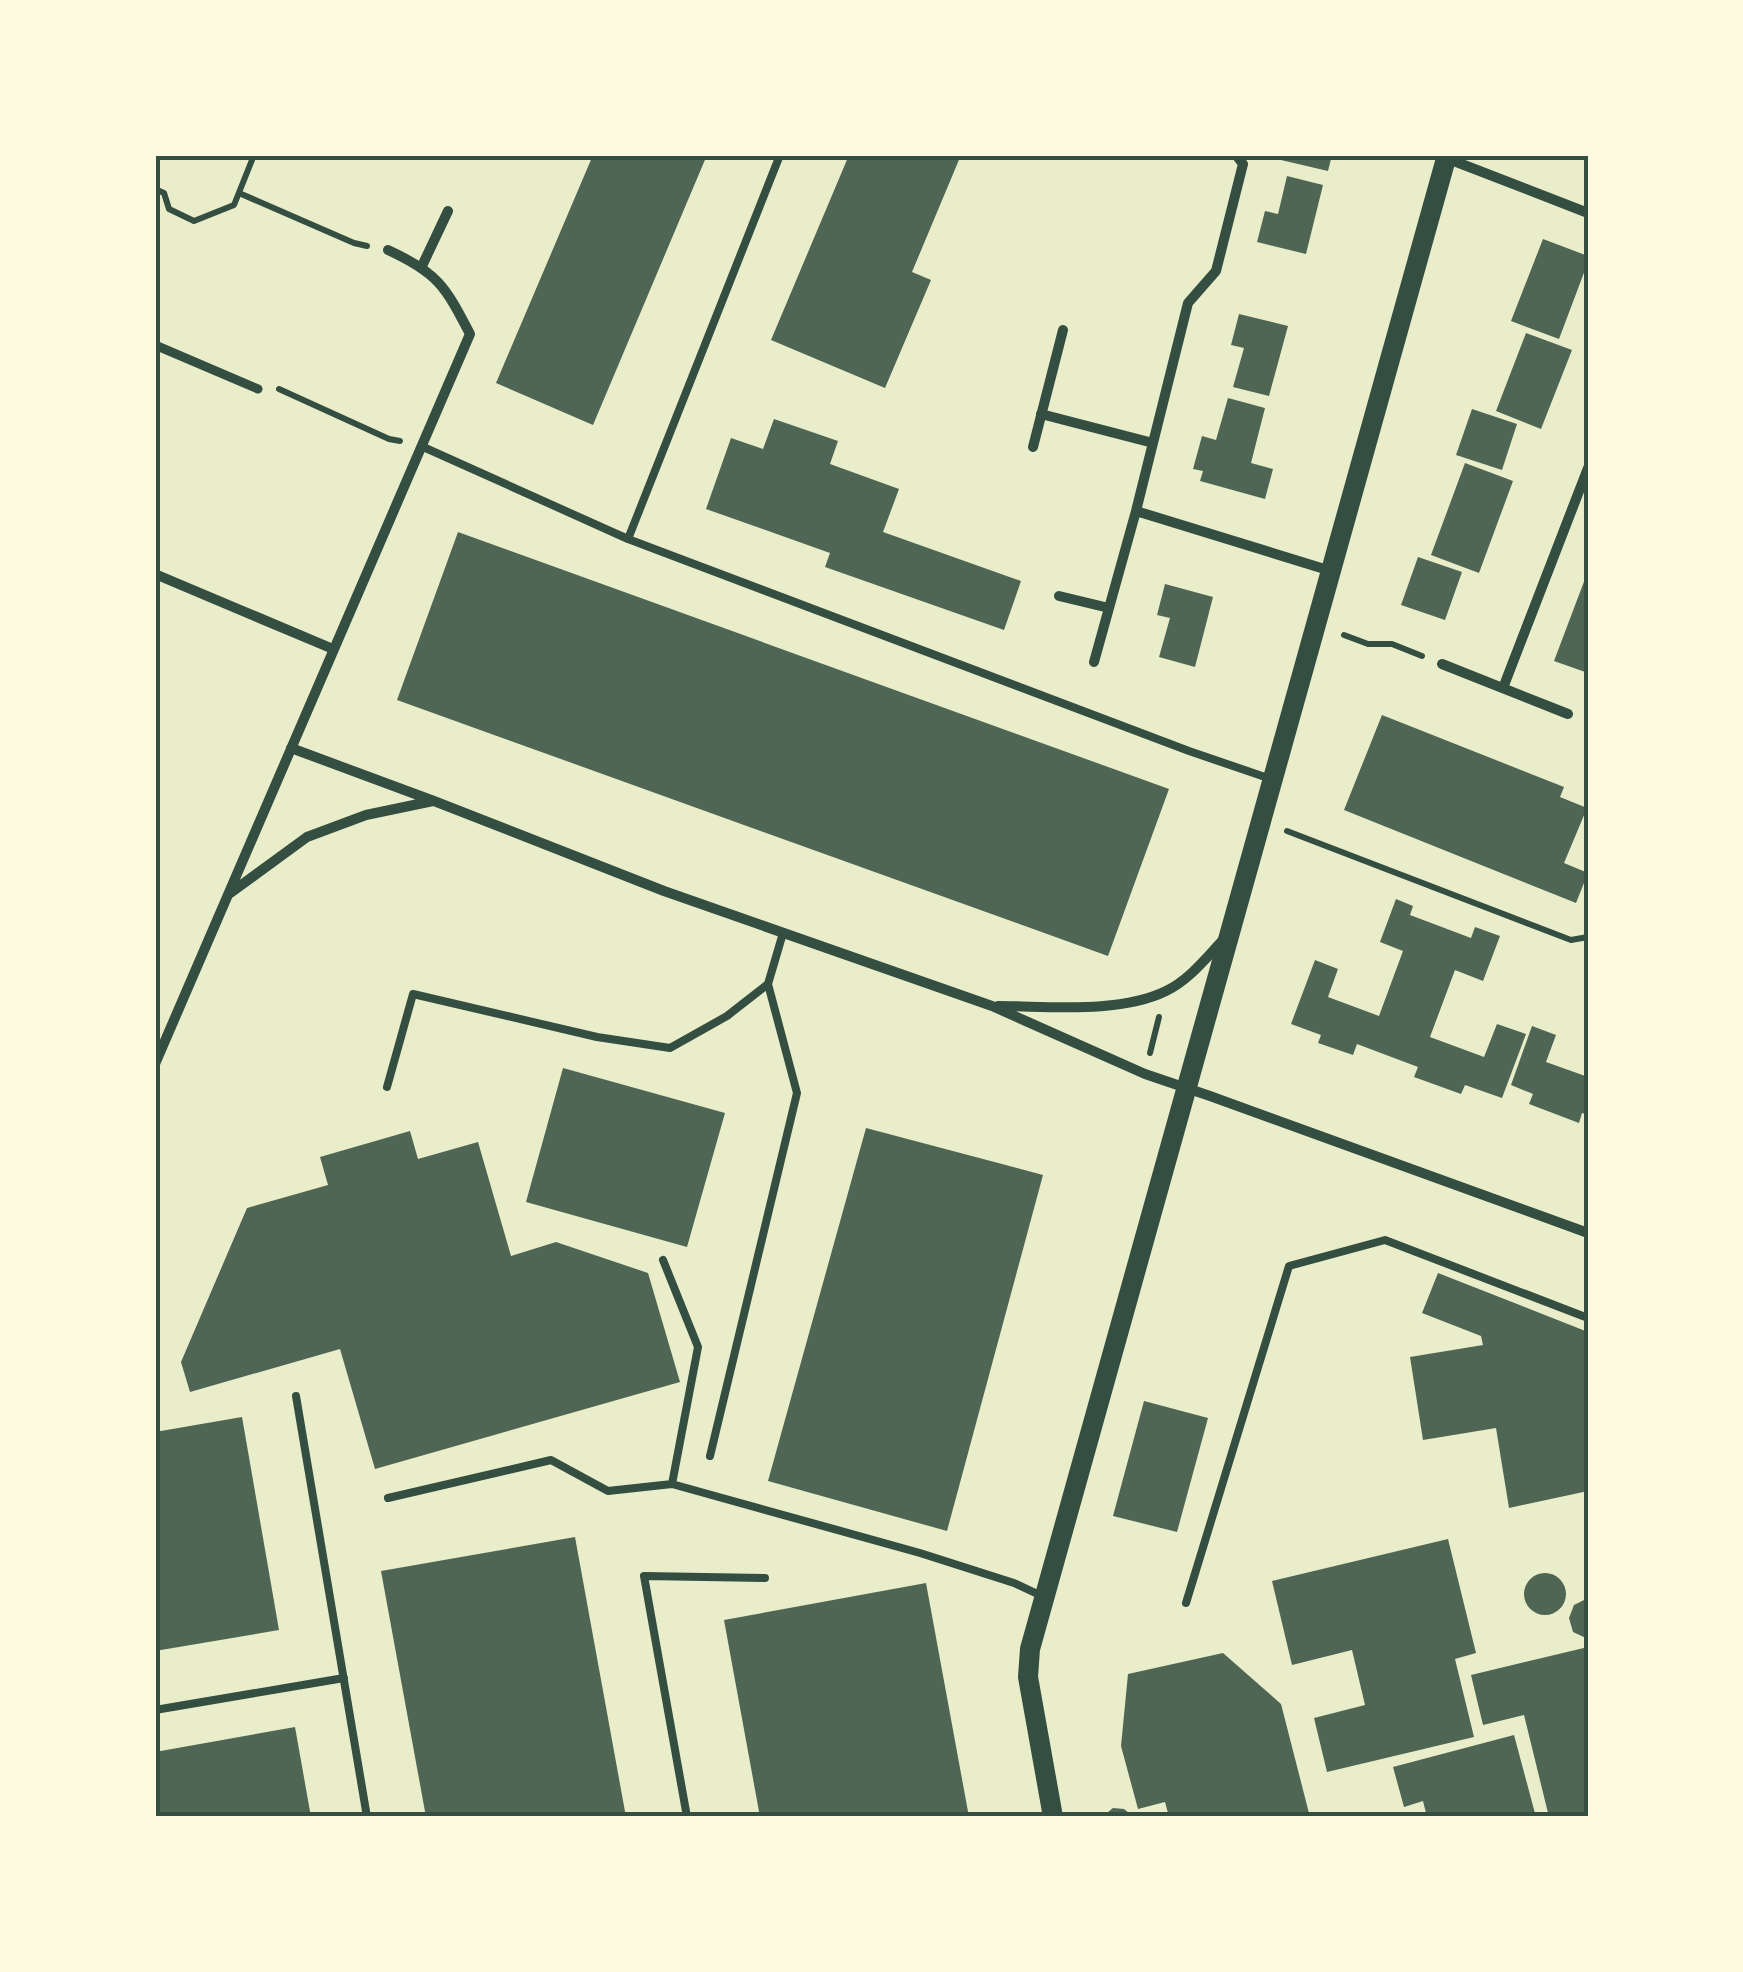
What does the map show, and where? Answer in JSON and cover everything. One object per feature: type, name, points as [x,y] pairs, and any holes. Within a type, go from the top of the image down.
[{"type":"main road","points":[[1053,1817],[1028,1677],[1030,1649],[1447,156]]},
{"type":"street","points":[[1094,662],[1188,303],[1216,271],[1243,164],[1236,155]]},
{"type":"street","points":[[1447,156],[1588,213]]},
{"type":"street","points":[[422,266],[448,211]]},
{"type":"street","points":[[155,1064],[470,334],[449,293],[422,266],[388,250]]},
{"type":"street","points":[[1033,446],[1063,330]]},
{"type":"street","points":[[155,345],[258,390]]},
{"type":"street","points":[[1041,414],[1153,443]]},
{"type":"street","points":[[1502,688],[1588,468]]},
{"type":"street","points":[[1136,511],[1332,571]]},
{"type":"street","points":[[155,574],[333,649]]},
{"type":"street","points":[[1059,596],[1109,608]]},
{"type":"street","points":[[1442,664],[1568,714]]},
{"type":"street","points":[[291,748],[664,891],[992,1006],[1144,1074],[1588,1233]]},
{"type":"street","points":[[229,894],[307,837],[366,815],[434,801]]},
{"type":"street","points":[[992,1006],[1130,1003],[1166,992],[1190,975],[1230,932]]},
{"type":"lane","points":[[628,539],[780,155]]},
{"type":"lane","points":[[421,446],[628,539],[1274,780]]},
{"type":"lane","points":[[710,1456],[798,1093],[768,984],[783,933]]},
{"type":"lane","points":[[388,1087],[413,994],[597,1038],[670,1048],[727,1016],[768,984]]},
{"type":"lane","points":[[1186,1603],[1290,1266],[1385,1240],[1588,1318]]},
{"type":"lane","points":[[663,1260],[698,1347],[672,1484]]},
{"type":"lane","points":[[296,1396],[367,1817]]},
{"type":"lane","points":[[388,1498],[551,1460],[608,1491],[672,1484],[920,1553],[1014,1582],[1044,1597]]},
{"type":"lane","points":[[687,1817],[644,1576],[765,1578]]},
{"type":"lane","points":[[155,1710],[344,1678]]},
{"type":"path","points":[[155,189],[164,193],[169,210],[194,221],[234,205],[254,155]]},
{"type":"path","points":[[239,193],[354,243],[388,250]]},
{"type":"path","points":[[258,390],[272,386],[388,439],[421,446]]},
{"type":"path","points":[[1318,624],[1368,644],[1392,644],[1442,664]]},
{"type":"path","points":[[1262,822],[1571,940],[1588,937]]},
{"type":"path","points":[[1144,1074],[1166,992]]},
{"type":"building","points":[[593,155],[707,155],[593,425],[496,383]]},
{"type":"building","points":[[849,155],[961,155],[912,272],[931,280],[885,388],[771,340]]},
{"type":"building","points":[[1282,155],[1332,155],[1328,171],[1281,160]]},
{"type":"building","points":[[1287,176],[1323,185],[1306,254],[1257,242],[1265,211],[1278,214]]},
{"type":"building","points":[[1543,239],[1588,256],[1559,339],[1511,321]]},
{"type":"building","points":[[1239,314],[1288,326],[1269,396],[1233,387],[1244,348],[1231,345]]},
{"type":"building","points":[[1526,333],[1572,350],[1541,429],[1496,411]]},
{"type":"building","points":[[1228,398],[1265,408],[1251,463],[1273,469],[1265,499],[1200,481],[1203,471],[1193,469],[1202,436],[1216,440]]},
{"type":"building","points":[[1472,409],[1517,424],[1502,470],[1456,455]]},
{"type":"building","points":[[774,419],[838,441],[830,464],[899,489],[883,532],[1021,581],[1004,630],[825,567],[830,553],[706,509],[731,438],[763,449]]},
{"type":"building","points":[[1465,463],[1513,481],[1479,573],[1431,555]]},
{"type":"building","points":[[458,532],[1169,789],[1108,956],[397,700]]},
{"type":"building","points":[[1418,557],[1462,572],[1445,620],[1401,605]]},
{"type":"building","points":[[1588,571],[1588,673],[1554,661]]},
{"type":"building","points":[[1165,584],[1213,597],[1195,667],[1159,657],[1170,618],[1157,615]]},
{"type":"building","points":[[1382,715],[1564,787],[1560,797],[1587,808],[1564,863],[1588,873],[1576,903],[1344,810]]},
{"type":"building","points":[[1396,899],[1413,906],[1410,915],[1471,938],[1475,927],[1500,936],[1483,981],[1455,970],[1430,1037],[1484,1057],[1497,1024],[1526,1034],[1502,1098],[1465,1085],[1461,1094],[1414,1077],[1418,1067],[1357,1044],[1353,1055],[1318,1043],[1321,1035],[1291,1024],[1315,960],[1338,969],[1328,997],[1379,1016],[1403,951],[1380,942]]},
{"type":"building","points":[[1532,1026],[1556,1035],[1546,1062],[1588,1077],[1588,1115],[1582,1113],[1579,1123],[1529,1104],[1533,1094],[1511,1085]]},
{"type":"building","points":[[563,1068],[725,1113],[687,1247],[526,1202]]},
{"type":"building","points":[[866,1128],[1043,1175],[947,1531],[768,1481]]},
{"type":"building","points":[[410,1131],[418,1159],[478,1142],[511,1256],[556,1242],[648,1273],[680,1382],[375,1469],[340,1349],[190,1392],[181,1362],[247,1208],[328,1185],[320,1157]]},
{"type":"building","points":[[1438,1273],[1588,1332],[1588,1491],[1509,1508],[1496,1428],[1423,1440],[1410,1357],[1483,1345],[1481,1336],[1422,1313]]},
{"type":"building","points":[[1144,1401],[1208,1418],[1177,1532],[1113,1516]]},
{"type":"building","points":[[242,1417],[279,1630],[155,1651],[155,1432]]},
{"type":"building","points":[[575,1537],[626,1817],[426,1817],[381,1571]]},
{"type":"building","points":[[1448,1539],[1476,1653],[1455,1659],[1474,1737],[1327,1772],[1314,1718],[1365,1705],[1352,1650],[1292,1665],[1272,1581]]},
{"type":"building","points":[[1545,1573],[1560,1579],[1566,1594],[1560,1609],[1545,1615],[1530,1609],[1524,1594],[1530,1579]]},
{"type":"building","points":[[926,1583],[969,1817],[760,1817],[724,1620]]},
{"type":"building","points":[[1588,1598],[1588,1639],[1573,1632],[1569,1618],[1574,1605]]},
{"type":"building","points":[[1588,1647],[1588,1817],[1549,1817],[1524,1715],[1483,1725],[1471,1675]]},
{"type":"building","points":[[1223,1653],[1281,1704],[1310,1817],[1169,1817],[1165,1802],[1138,1809],[1121,1746],[1128,1674]]},
{"type":"building","points":[[295,1727],[311,1817],[155,1817],[155,1752]]},
{"type":"building","points":[[1514,1735],[1536,1817],[1427,1817],[1423,1801],[1404,1807],[1393,1767]]},
{"type":"building","points":[[1113,1808],[1124,1809],[1134,1817],[1102,1817]]}]
